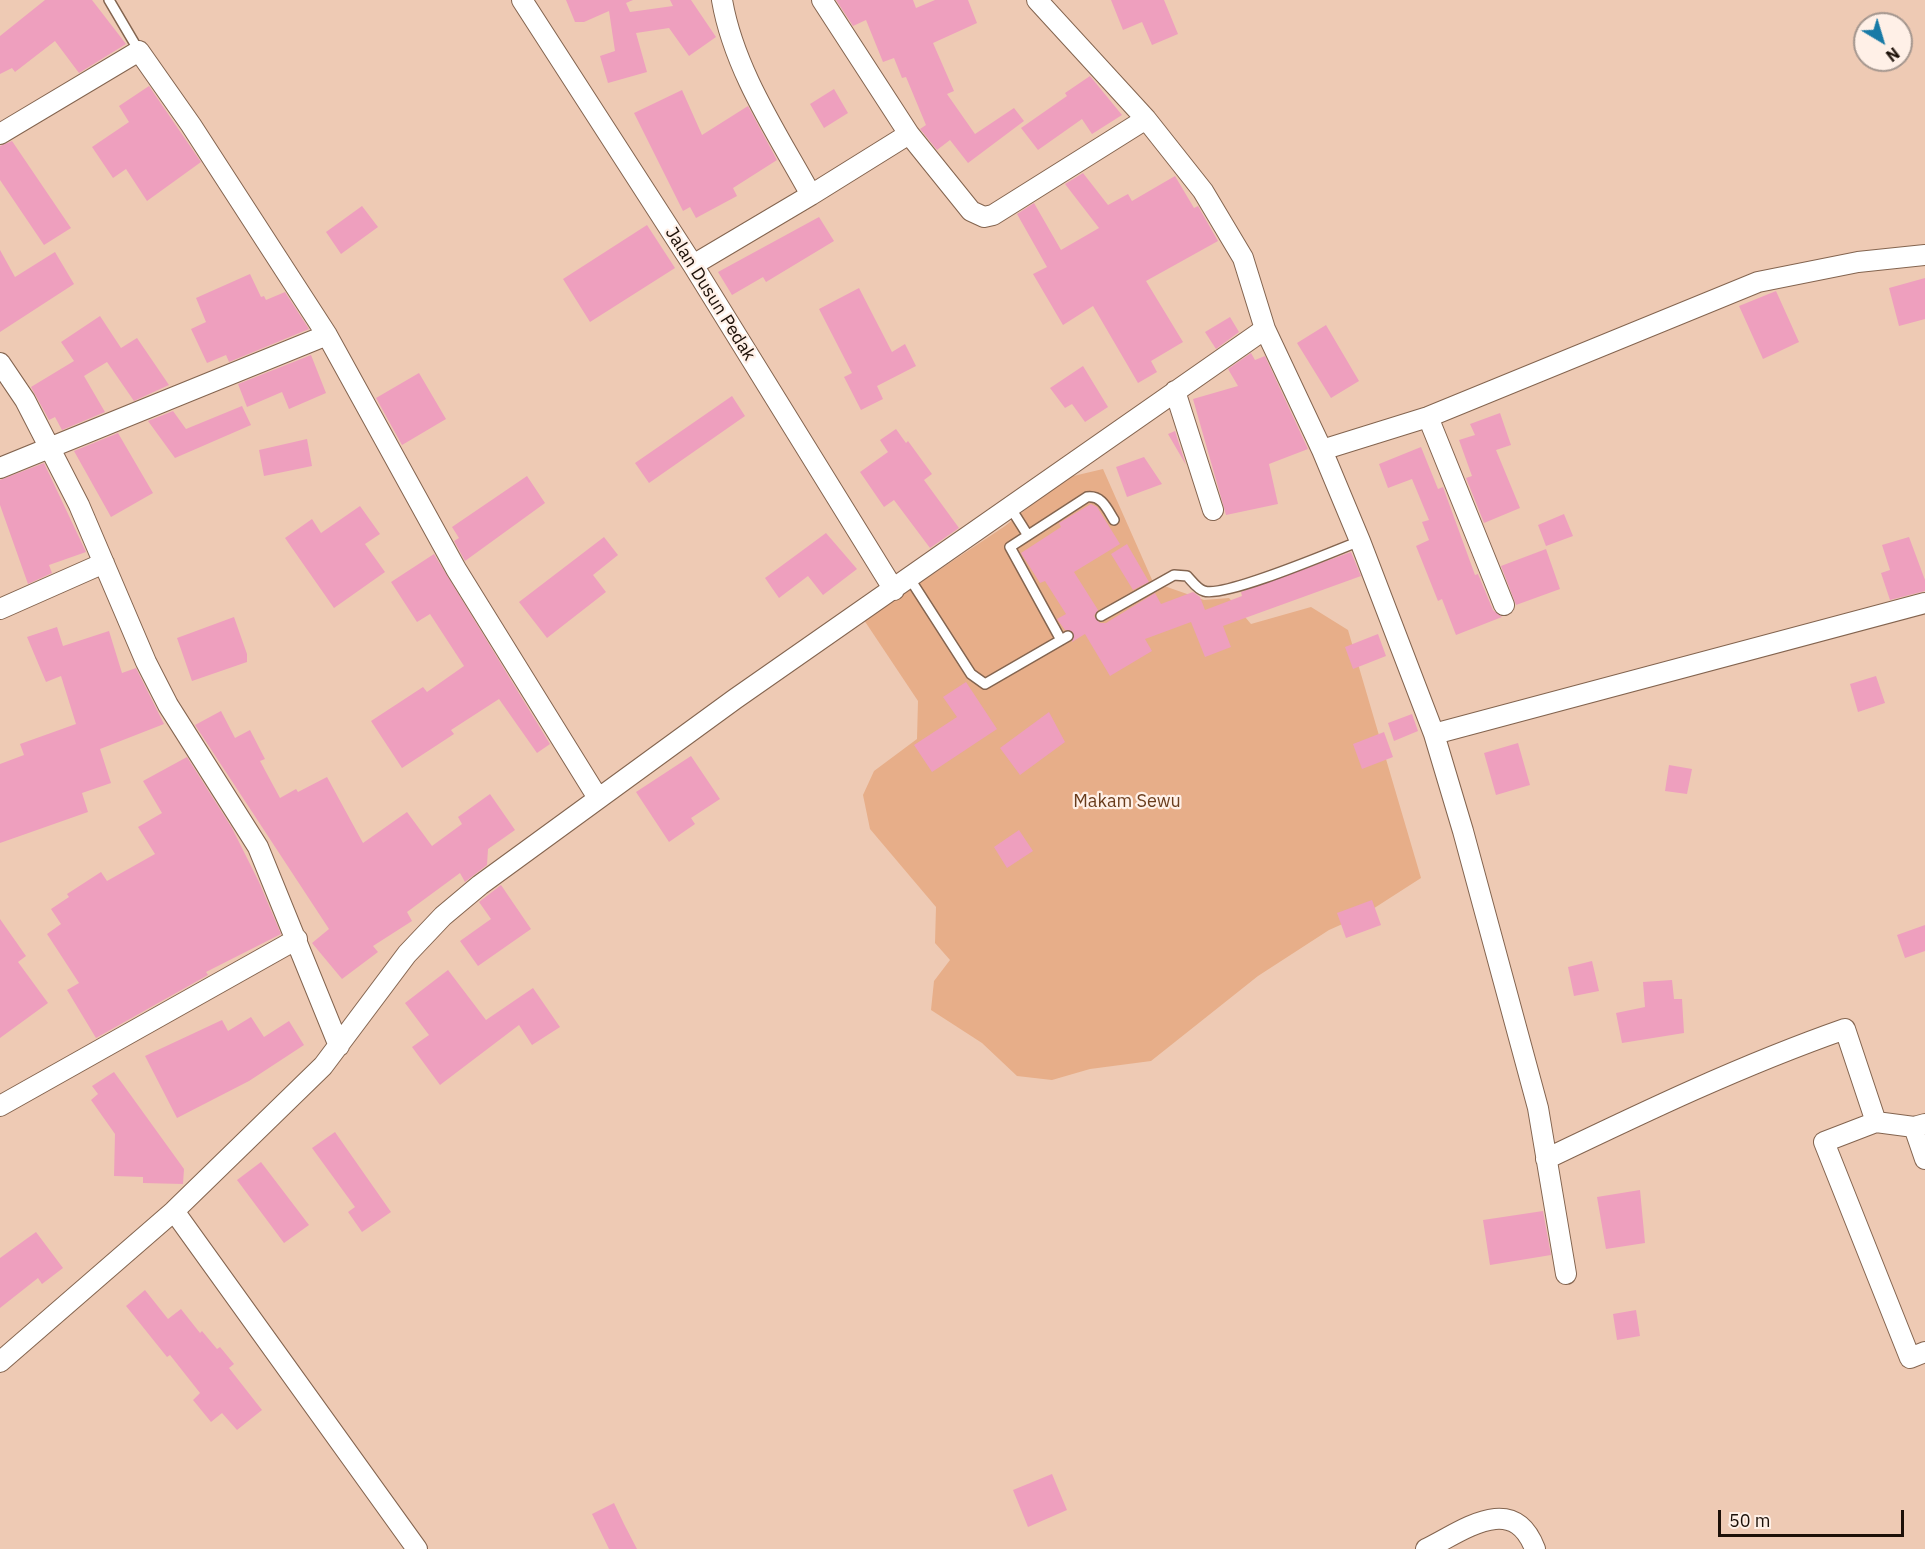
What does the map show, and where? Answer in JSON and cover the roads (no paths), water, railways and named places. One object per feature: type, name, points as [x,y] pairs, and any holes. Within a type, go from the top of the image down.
[{"type":"street","name":"Jalan Dusun Pedak","points":[[522,0],[902,585]]},
{"type":"street","points":[[722,0],[735,49],[746,74],[811,195]]},
{"type":"street","points":[[822,0],[909,134],[971,211],[984,217],[993,215],[1146,119]]},
{"type":"street","points":[[1037,0],[1146,119],[1203,191],[1243,258],[1265,329],[1322,450],[1434,734],[1492,931],[1538,1108],[1566,1274]]},
{"type":"street","points":[[0,134],[139,51],[185,116],[327,334],[456,569],[598,798]]},
{"type":"street","points":[[693,265],[909,134]]},
{"type":"street","points":[[1322,450],[1428,417],[1758,282],[1858,262],[1925,255]]},
{"type":"street","points":[[0,1362],[174,1211],[323,1066],[407,954],[443,916],[480,885],[598,798],[1265,329]]},
{"type":"street","points":[[0,468],[327,334]]},
{"type":"street","points":[[0,363],[25,400],[51,447],[168,705],[258,847],[339,1046]]},
{"type":"street","points":[[1175,391],[1213,510]]},
{"type":"street","points":[[1428,417],[1504,605]]},
{"type":"street","points":[[0,609],[104,563]]},
{"type":"street","points":[[1434,734],[1925,603]]},
{"type":"street","points":[[0,1106],[297,939]]},
{"type":"street","points":[[1546,1159],[1674,1097],[1797,1046],[1845,1029],[1876,1122]]},
{"type":"street","points":[[1925,1159],[1919,1125],[1876,1122],[1824,1142],[1910,1358],[1925,1352]]},
{"type":"street","points":[[174,1211],[417,1549]]},
{"type":"street","points":[[1426,1549],[1485,1520],[1499,1517],[1512,1519],[1523,1527],[1536,1549]]},
{"type":"lane","points":[[109,0],[139,51]]},
{"type":"lane","points":[[902,585],[971,674],[985,684],[1065,638],[1010,550],[1013,543],[1077,502],[1092,496],[1100,499],[1114,520]]},
{"type":"lane","points":[[1010,507],[1027,534]]},
{"type":"lane","points":[[1101,616],[1174,575],[1187,576],[1197,587],[1211,592],[1250,582],[1360,542]]},
{"type":"park label","name":"Makam Sewu","points":[[1127,802]]}]
